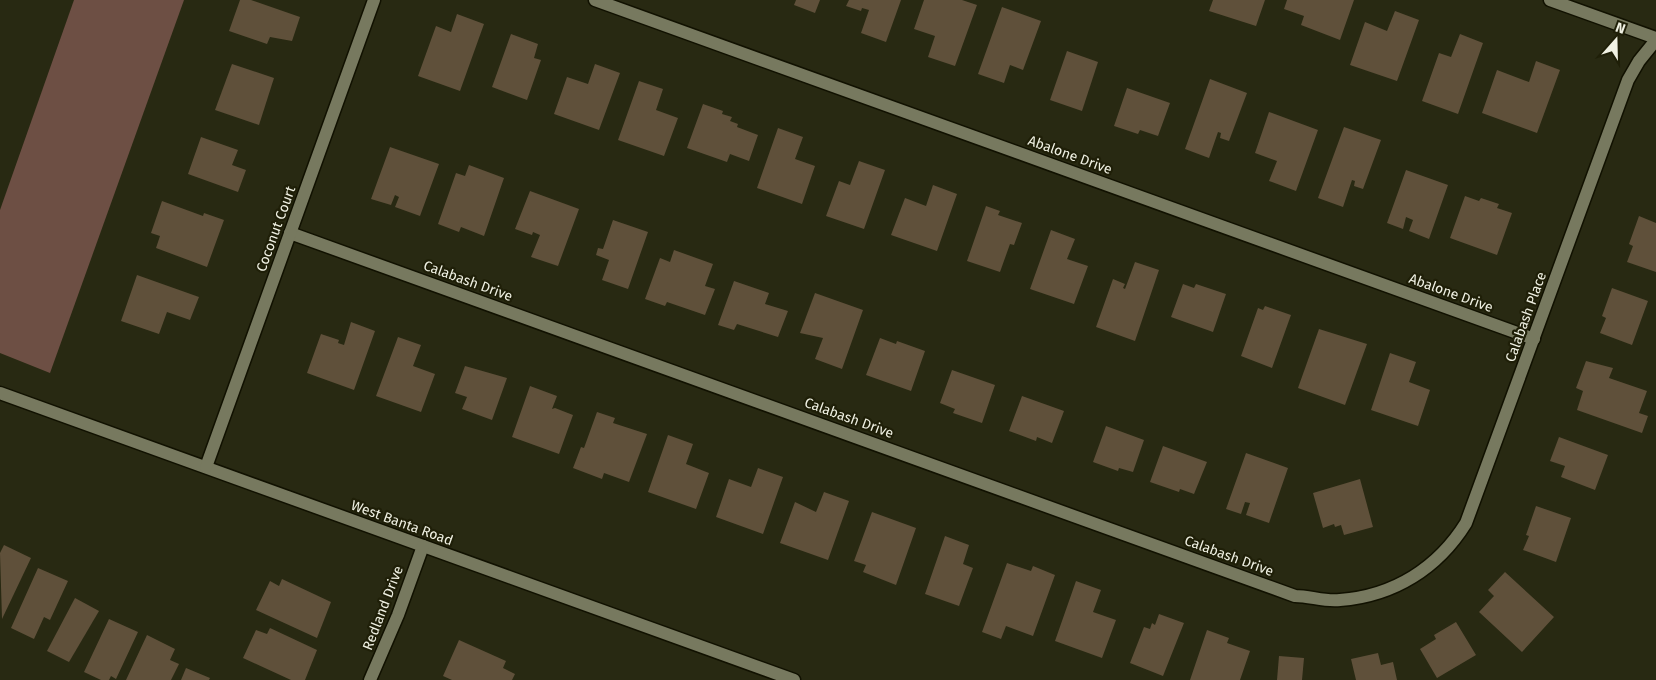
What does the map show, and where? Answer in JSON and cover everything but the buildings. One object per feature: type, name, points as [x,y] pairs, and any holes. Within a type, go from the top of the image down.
[{"type":"street","name":"Coconut Court","points":[[206,468],[374,0]]},
{"type":"street","name":"Abalone Drive","points":[[596,0],[1534,339]]},
{"type":"street","points":[[1550,0],[1656,39]]},
{"type":"street","name":"Calabash Place","points":[[1400,584],[1410,580],[1438,558],[1454,541],[1466,523],[1628,80],[1638,61],[1656,39]]},
{"type":"street","name":"Calabash Drive","points":[[290,233],[1295,596],[1340,600],[1374,594],[1400,584]]},
{"type":"street","name":"West Banta Road","points":[[0,393],[794,680]]},
{"type":"street","name":"Redland Drive","points":[[370,680],[398,615],[423,546]]},
{"type":"shaded area","points":[[74,0],[184,0],[50,373],[0,353],[0,210]]}]
